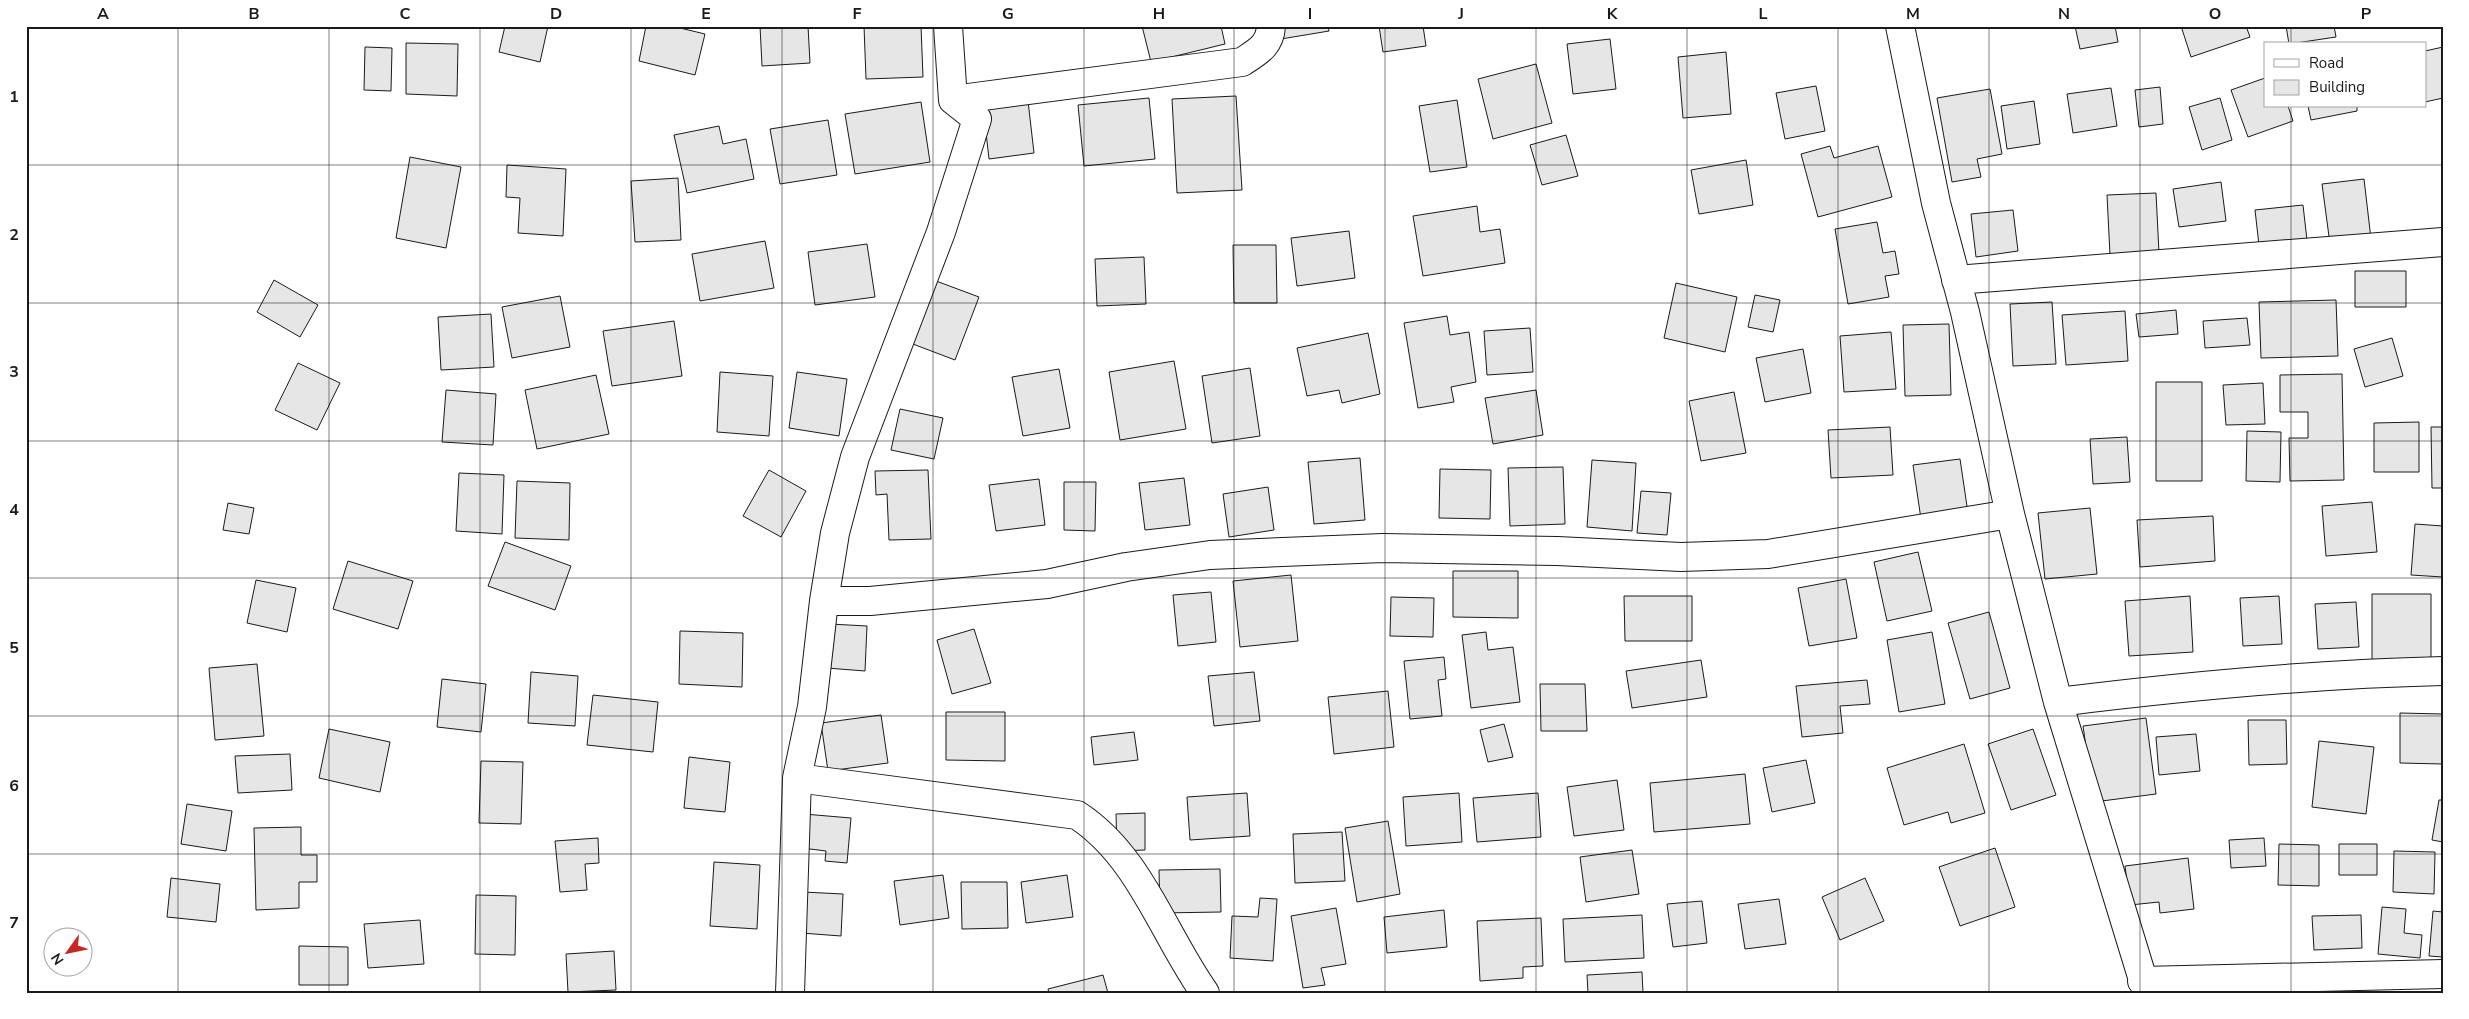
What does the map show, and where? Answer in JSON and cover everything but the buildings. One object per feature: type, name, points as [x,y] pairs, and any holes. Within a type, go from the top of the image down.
[{"type":"street","points":[[790,993],[797,778],[812,707],[824,601],[835,533],[855,457],[942,232],[977,119],[953,100],[948,26]]},
{"type":"street","points":[[953,100],[1242,62],[1258,52],[1270,38],[1271,26]]},
{"type":"street","points":[[1900,26],[1936,204],[1956,280],[2010,514],[2058,702],[2145,987],[2443,974]]},
{"type":"street","points":[[1956,280],[2443,242]]},
{"type":"street","points":[[824,601],[870,601],[1047,584],[1126,567],[1210,555],[1382,548],[1557,551],[1681,558],[1768,554],[2010,514]]},
{"type":"street","points":[[2058,702],[2184,686],[2298,676],[2443,671]]},
{"type":"street","points":[[797,778],[1077,815],[1111,844],[1137,876],[1191,972],[1205,993]]}]
